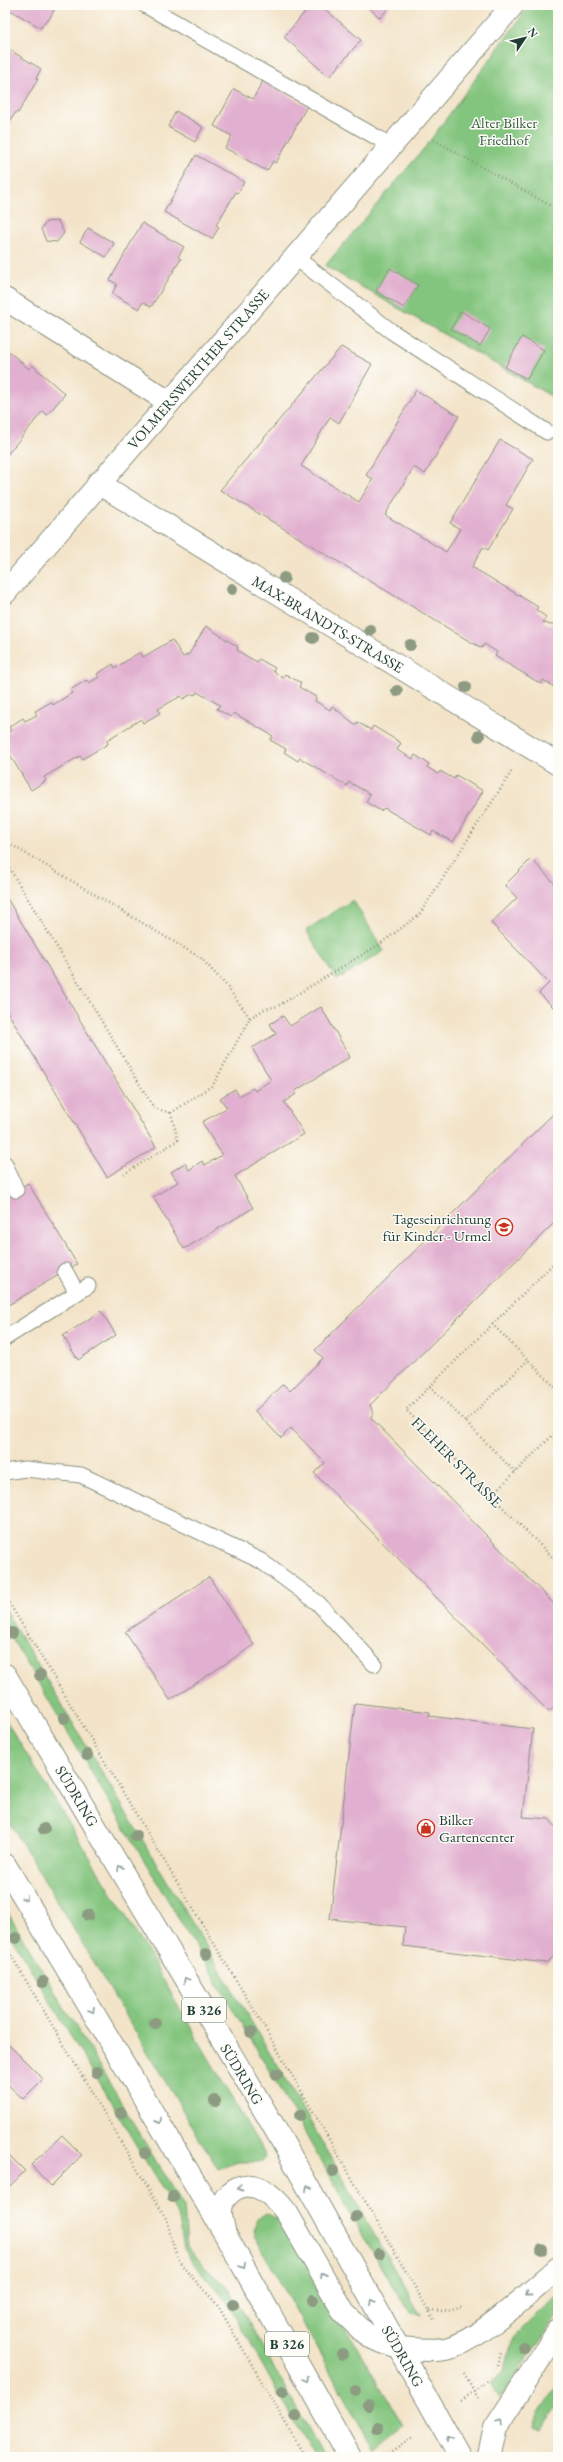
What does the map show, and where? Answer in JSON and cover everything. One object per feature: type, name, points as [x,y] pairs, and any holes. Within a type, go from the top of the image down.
[{"type":"main road","name":"VOLMERSWERTHER STRASSE","points":[[5,593],[98,483],[513,5]]},
{"type":"main road","points":[[5,299],[169,402]]},
{"type":"main road","name":"MAX-BRANDTS-STRASSE","points":[[98,483],[558,764]]},
{"type":"main road","name":"SÜDRING","points":[[5,1675],[269,2118],[460,2457]]},
{"type":"main road","name":"B 326","points":[[5,1865],[224,2232],[350,2457]]},
{"type":"main road","points":[[224,2232],[221,2211],[225,2197],[235,2188],[247,2185],[265,2190],[277,2200],[287,2213],[344,2313],[369,2337],[398,2348],[427,2350],[450,2348],[473,2336],[505,2313],[558,2268]]},
{"type":"main road","points":[[488,2457],[495,2428],[558,2331]]},
{"type":"lane","points":[[145,5],[392,146]]},
{"type":"lane","points":[[295,257],[391,331],[547,432]]},
{"type":"lane","points":[[5,1164],[16,1190]]},
{"type":"lane","points":[[5,1338],[83,1289],[65,1271]]},
{"type":"lane","points":[[5,1472],[26,1469],[81,1476],[261,1561],[318,1603],[374,1664]]},
{"type":"path","points":[[409,126],[558,210]]},
{"type":"path","points":[[171,1113],[213,1085],[250,1018],[265,1009],[278,1006],[333,973],[380,944],[419,915],[528,747]]},
{"type":"path","points":[[5,841],[200,958],[225,984],[250,1018]]},
{"type":"path","points":[[5,861],[154,1108],[171,1113]]},
{"type":"path","points":[[124,1174],[178,1140],[171,1113]]},
{"type":"path","name":"FLEHER STRASSE","points":[[558,1259],[406,1410],[558,1563]]},
{"type":"path","points":[[492,1324],[558,1390]]},
{"type":"path","points":[[465,1422],[528,1360]]},
{"type":"path","points":[[430,1386],[515,1472]]},
{"type":"path","points":[[491,1496],[558,1430]]},
{"type":"path","points":[[5,1596],[263,2025],[436,2322]]},
{"type":"path","points":[[5,1945],[167,2220],[172,2242],[185,2269],[212,2296],[305,2457]]},
{"type":"path","points":[[458,2403],[474,2392],[464,2372]]},
{"type":"path","points":[[385,2457],[414,2436]]},
{"type":"green space","name":"Alter Bilker Friedhof","points":[[530,5],[558,5],[558,400],[325,266],[426,146]]},
{"type":"green space","points":[[353,900],[384,951],[337,980],[306,930]]},
{"type":"green space","points":[[5,1610],[294,2093],[421,2316],[410,2311],[392,2286],[262,2058],[5,1627]]},
{"type":"green space","points":[[5,1719],[132,1926],[264,2153],[265,2158],[261,2162],[238,2162],[218,2169],[5,1815]]},
{"type":"green space","points":[[5,1908],[184,2208],[187,2246],[202,2265],[230,2289],[324,2457],[314,2457],[223,2295],[197,2268],[184,2249],[178,2215],[5,1926]]},
{"type":"green space","points":[[266,2213],[283,2222],[403,2425],[373,2449],[255,2237],[253,2232],[256,2220]]},
{"type":"green space","points":[[558,2293],[558,2315],[500,2399],[491,2383],[503,2372],[513,2338]]},
{"type":"green space","points":[[558,2384],[558,2405],[540,2430],[533,2427],[538,2414]]},
{"type":"building","points":[[5,5],[57,5],[48,21],[46,20],[41,28],[5,7]]},
{"type":"building","points":[[311,5],[320,5],[361,40],[329,77],[284,37]]},
{"type":"building","points":[[366,5],[391,5],[380,18]]},
{"type":"building","points":[[5,47],[41,69],[36,78],[38,79],[18,113],[16,112],[10,121],[5,118]]},
{"type":"building","points":[[263,81],[307,106],[276,163],[273,161],[267,171],[225,148],[232,136],[214,126],[234,89],[253,99]]},
{"type":"building","points":[[176,111],[203,127],[195,142],[168,127]]},
{"type":"building","points":[[196,155],[244,182],[238,193],[236,192],[216,225],[219,227],[212,239],[164,212]]},
{"type":"building","points":[[58,221],[64,233],[57,242],[46,241],[41,229],[46,222]]},
{"type":"building","points":[[142,223],[184,247],[178,257],[181,259],[151,307],[143,302],[139,309],[112,294],[117,284],[110,280]]},
{"type":"building","points":[[88,228],[114,243],[106,257],[80,242]]},
{"type":"building","points":[[390,268],[418,285],[404,308],[376,291]]},
{"type":"building","points":[[461,311],[490,329],[480,346],[451,329]]},
{"type":"building","points":[[522,337],[544,350],[527,379],[505,367]]},
{"type":"building","points":[[341,347],[372,364],[339,423],[330,417],[301,466],[359,502],[373,479],[366,475],[416,390],[459,416],[425,474],[414,467],[385,515],[446,552],[460,529],[450,523],[500,440],[533,459],[506,505],[513,509],[488,550],[483,547],[472,567],[538,607],[536,610],[546,617],[543,622],[550,625],[558,623],[558,694],[554,692],[556,688],[543,680],[541,684],[495,656],[497,652],[484,644],[482,648],[469,641],[220,490]]},
{"type":"building","points":[[7,350],[29,369],[32,365],[65,394],[47,415],[43,411],[5,457],[5,352]]},
{"type":"building","points":[[206,626],[238,647],[237,650],[248,657],[257,662],[259,659],[275,668],[273,671],[283,678],[285,674],[301,683],[299,687],[316,697],[315,701],[330,710],[332,706],[356,725],[357,722],[371,730],[373,726],[401,743],[397,750],[413,759],[415,755],[429,764],[427,767],[438,774],[440,771],[454,779],[456,775],[483,791],[453,842],[433,831],[431,835],[384,808],[381,811],[366,802],[370,794],[349,782],[347,786],[300,758],[298,761],[284,752],[286,749],[270,740],[273,736],[234,713],[231,717],[217,709],[220,705],[197,692],[195,695],[192,694],[183,699],[181,696],[158,709],[160,713],[143,723],[141,719],[107,740],[108,744],[82,759],[80,756],[44,777],[46,781],[31,790],[5,747],[5,734],[11,731],[9,727],[23,718],[25,721],[37,715],[35,711],[51,702],[53,705],[72,693],[70,690],[87,680],[89,683],[99,677],[97,674],[113,664],[115,668],[140,652],[143,657],[172,640],[183,657],[189,654]]},
{"type":"building","points":[[531,859],[558,887],[558,1012],[539,993],[549,983],[491,923],[517,898],[505,885]]},
{"type":"building","points":[[5,895],[156,1147],[107,1177],[5,1008]]},
{"type":"building","points":[[321,1007],[350,1057],[295,1091],[296,1094],[284,1102],[304,1134],[235,1176],[253,1208],[184,1249],[153,1197],[178,1182],[171,1172],[185,1163],[189,1170],[202,1161],[205,1165],[222,1155],[202,1122],[227,1108],[220,1098],[235,1089],[239,1096],[253,1088],[255,1091],[271,1080],[252,1048],[276,1034],[270,1024],[283,1016],[290,1026]]},
{"type":"building","points":[[558,1109],[558,1219],[370,1405],[373,1412],[371,1418],[558,1608],[558,1703],[549,1712],[314,1473],[325,1463],[291,1428],[281,1438],[255,1411],[283,1384],[290,1391],[323,1358],[315,1350]]},
{"type":"building","points":[[28,1183],[77,1264],[5,1307],[5,1194],[6,1196]]},
{"type":"building","points":[[101,1311],[116,1335],[78,1360],[63,1336]]},
{"type":"building","points":[[209,1577],[254,1645],[170,1700],[125,1632]]},
{"type":"building","points":[[355,1703],[430,1712],[429,1716],[533,1729],[523,1817],[549,1819],[558,1829],[558,1953],[546,1963],[403,1946],[405,1927],[330,1919]]},
{"type":"building","points":[[5,2041],[43,2079],[23,2099],[5,2082]]},
{"type":"building","points":[[62,2135],[82,2155],[51,2186],[31,2165]]},
{"type":"building","points":[[5,2151],[25,2171],[5,2191]]},
{"type":"place","name":"Tageseinrichtung für Kinder - Urmel","points":[[504,1227]]},
{"type":"place","name":"Bilker Gartencenter","points":[[426,1828]]}]
